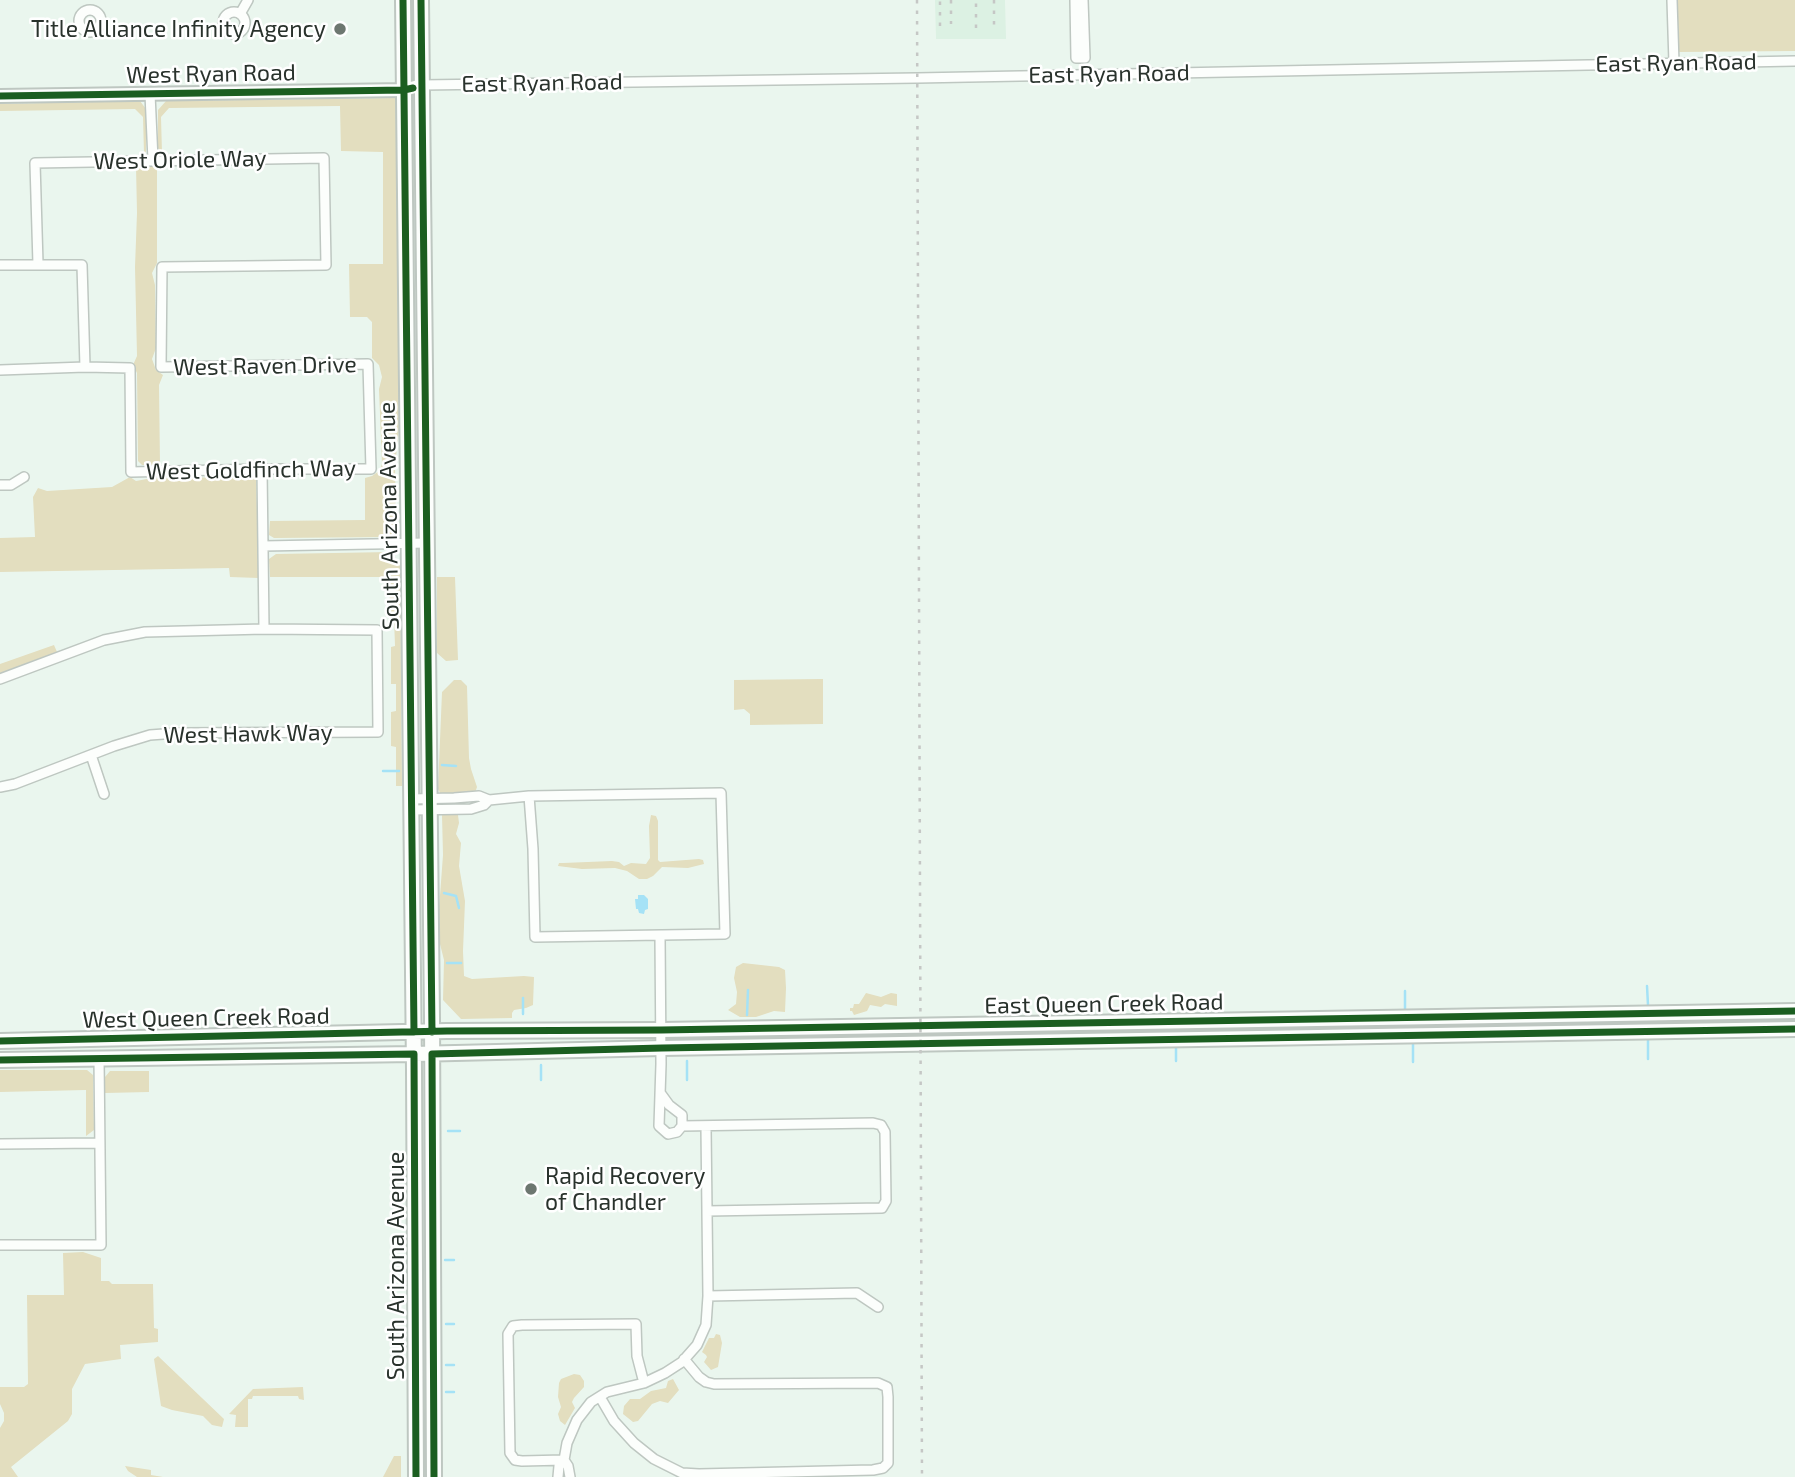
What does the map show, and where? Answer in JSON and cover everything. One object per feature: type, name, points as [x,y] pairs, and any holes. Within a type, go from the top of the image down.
[{"type":"main road","name":"South Arizona Avenue","points":[[403,0],[416,1477]]},
{"type":"main road","name":"South Arizona Avenue","points":[[422,0],[434,1477]]},
{"type":"main road","name":"East Queen Creek Road","points":[[414,1032],[1795,1011]]},
{"type":"main road","points":[[1120,1041],[1121,1023]]},
{"type":"main road","name":"East Queen Creek Road","points":[[414,1054],[1795,1029]]},
{"type":"main road","name":"West Queen Creek Road","points":[[0,1041],[414,1032]]},
{"type":"main road","name":"West Queen Creek Road","points":[[0,1059],[414,1054]]},
{"type":"main road","points":[[415,1281],[433,1281]]},
{"type":"street","points":[[80,0],[85,12]]},
{"type":"street","points":[[240,14],[248,0]]},
{"type":"street","points":[[1075,0],[1080,58],[1083,0]]},
{"type":"street","points":[[1672,0],[1674,63]]},
{"type":"street","name":"East Ryan Road","points":[[422,85],[1795,61]]},
{"type":"street","name":"West Ryan Road","points":[[0,96],[404,90],[422,85]]},
{"type":"street","points":[[150,94],[153,160]]},
{"type":"street","name":"West Oriole Way","points":[[38,264],[35,163],[324,158],[326,265],[162,267],[161,367]]},
{"type":"street","points":[[0,265],[82,265],[85,367],[0,370]]},
{"type":"street","name":"West Raven Drive","points":[[161,367],[368,364],[371,469]]},
{"type":"street","name":"West Goldfinch Way","points":[[85,367],[130,368],[131,472],[371,469]]},
{"type":"street","points":[[0,679],[104,640],[125,635],[163,631],[264,629],[262,469]]},
{"type":"street","points":[[0,485],[11,485],[24,477]]},
{"type":"street","points":[[263,546],[427,543]]},
{"type":"street","name":"West Hawk Way","points":[[0,787],[15,784],[114,746],[150,736],[177,733],[378,732],[377,630],[264,629]]},
{"type":"street","points":[[91,755],[104,794]]},
{"type":"street","points":[[411,804],[471,809],[484,805],[489,800],[530,796],[721,793],[725,934],[535,937],[530,796]]},
{"type":"street","points":[[660,936],[662,1048],[659,1126],[668,1134],[677,1132],[682,1126],[682,1115],[669,1105],[661,1094]]},
{"type":"street","points":[[0,1245],[101,1245],[99,1058]]},
{"type":"street","points":[[682,1126],[873,1123],[881,1125],[885,1132],[886,1201],[882,1208],[707,1211]]},
{"type":"street","points":[[558,1476],[559,1466],[564,1460],[567,1443],[577,1420],[591,1402],[607,1392],[644,1383],[665,1373],[684,1359],[696,1345],[706,1325],[706,1127]]},
{"type":"street","points":[[0,1144],[99,1143]]},
{"type":"street","points":[[708,1296],[857,1293],[878,1307]]},
{"type":"street","points":[[564,1460],[515,1460],[510,1453],[508,1335],[513,1326],[636,1324],[637,1356],[644,1383]]},
{"type":"street","points":[[600,1397],[614,1421],[634,1443],[654,1460],[682,1473],[873,1470],[883,1468],[888,1463],[887,1387],[878,1383],[714,1384],[699,1377],[684,1359]]},
{"type":"street","points":[[564,1460],[569,1476]]},
{"type":"shaded area","points":[[935,0],[1005,0],[1006,39],[936,39]]},
{"type":"shaded area","points":[[1677,0],[1795,0],[1795,51],[1678,52]]},
{"type":"shaded area","points":[[397,98],[399,429],[395,466],[396,530],[389,537],[274,538],[269,535],[270,521],[365,520],[365,478],[379,471],[382,464],[379,389],[382,377],[379,365],[372,358],[372,322],[367,317],[350,317],[349,264],[383,264],[383,152],[341,151],[340,106],[169,108],[161,117],[162,153],[158,148],[158,110],[166,101]]},
{"type":"shaded area","points":[[140,101],[146,109],[144,154],[143,117],[135,109],[0,111],[0,104]]},
{"type":"shaded area","points":[[136,166],[157,166],[157,263],[152,273],[155,285],[156,348],[152,359],[156,370],[163,375],[159,385],[160,465],[142,465],[138,461],[137,373],[133,365],[137,356]]},
{"type":"shaded area","points":[[130,477],[136,481],[152,478],[256,477],[259,578],[230,577],[229,568],[0,572],[0,538],[35,537],[33,497],[38,488],[47,491],[112,487]]},
{"type":"shaded area","points":[[391,552],[400,566],[402,786],[396,786],[396,747],[391,746],[391,712],[396,711],[396,684],[391,684],[391,647],[395,646],[394,618],[389,618],[390,577],[270,577],[269,559],[276,554]]},
{"type":"shaded area","points":[[437,577],[455,577],[458,660],[446,661],[437,653]]},
{"type":"shaded area","points":[[54,645],[57,652],[0,673],[0,664]]},
{"type":"shaded area","points":[[823,679],[823,724],[750,725],[750,714],[744,709],[734,710],[734,680]]},
{"type":"shaded area","points":[[454,680],[461,680],[467,686],[469,758],[477,787],[475,793],[440,793],[438,789],[442,692]]},
{"type":"shaded area","points":[[442,815],[458,815],[456,834],[461,843],[459,866],[465,901],[464,976],[472,979],[534,977],[533,1005],[514,1010],[512,1018],[461,1019],[443,1000],[444,960],[440,944],[439,909],[443,855]]},
{"type":"shaded area","points":[[651,815],[656,816],[658,821],[660,862],[699,859],[703,860],[704,864],[688,868],[662,867],[647,879],[639,879],[627,871],[615,868],[582,869],[558,866],[559,863],[612,861],[624,866],[631,863],[646,864],[650,858]]},
{"type":"shaded area","points":[[743,963],[785,970],[785,1012],[774,1011],[756,1017],[740,1017],[728,1010],[736,1004],[734,978],[736,967]]},
{"type":"shaded area","points":[[866,993],[881,997],[897,994],[897,1006],[870,1005],[867,1011],[854,1015],[850,1008],[859,1004]]},
{"type":"shaded area","points":[[0,1070],[87,1070],[93,1075],[94,1130],[86,1136],[86,1090],[0,1092]]},
{"type":"shaded area","points":[[110,1071],[149,1071],[149,1092],[105,1093],[105,1077]]},
{"type":"shaded area","points":[[83,1252],[101,1258],[101,1281],[109,1281],[112,1284],[153,1284],[154,1328],[158,1329],[158,1342],[120,1345],[121,1359],[85,1364],[72,1389],[72,1414],[68,1421],[11,1467],[18,1477],[0,1477],[0,1428],[4,1413],[0,1404],[0,1387],[24,1387],[28,1384],[27,1295],[64,1295],[63,1253]]},
{"type":"shaded area","points":[[716,1334],[720,1335],[722,1343],[718,1367],[711,1370],[704,1362],[707,1357],[702,1352],[709,1338],[714,1338]]},
{"type":"shaded area","points":[[158,1356],[224,1419],[222,1427],[212,1425],[203,1416],[161,1406],[154,1359]]},
{"type":"shaded area","points":[[574,1374],[580,1375],[584,1387],[572,1402],[575,1408],[565,1425],[558,1414],[561,1407],[558,1397],[559,1383],[561,1379]]},
{"type":"shaded area","points":[[673,1379],[679,1390],[668,1403],[660,1401],[652,1404],[638,1421],[633,1422],[623,1414],[624,1406],[630,1399],[640,1399],[651,1391],[666,1388],[668,1381]]},
{"type":"shaded area","points":[[303,1387],[304,1400],[298,1396],[253,1396],[248,1399],[248,1427],[235,1427],[236,1415],[229,1414],[253,1389]]},
{"type":"shaded area","points":[[394,1456],[401,1456],[401,1477],[383,1477]]},
{"type":"shaded area","points":[[125,1466],[151,1470],[151,1475],[163,1477],[137,1477]]},
{"type":"water","points":[[638,895],[644,895],[648,899],[648,909],[644,914],[636,909],[635,899],[638,899]]},
{"type":"waterway","points":[[442,765],[456,766]]},
{"type":"waterway","points":[[383,771],[399,771]]},
{"type":"waterway","points":[[444,893],[456,896],[459,908]]},
{"type":"waterway","points":[[447,963],[461,963]]},
{"type":"waterway","points":[[1647,986],[1648,1005]]},
{"type":"waterway","points":[[747,1015],[748,990]]},
{"type":"waterway","points":[[1405,991],[1405,1009]]},
{"type":"waterway","points":[[523,998],[523,1014]]},
{"type":"waterway","points":[[1172,999],[1172,1006]]},
{"type":"waterway","points":[[100,1015],[100,1028]]},
{"type":"waterway","points":[[1648,1040],[1648,1059]]},
{"type":"waterway","points":[[1413,1044],[1413,1062]]},
{"type":"waterway","points":[[1176,1048],[1176,1061]]},
{"type":"waterway","points":[[687,1061],[687,1080]]},
{"type":"waterway","points":[[541,1065],[541,1080]]},
{"type":"waterway","points":[[448,1131],[460,1131]]},
{"type":"waterway","points":[[445,1260],[454,1260]]},
{"type":"waterway","points":[[446,1324],[454,1324]]},
{"type":"waterway","points":[[446,1365],[454,1365]]},
{"type":"waterway","points":[[446,1392],[454,1392]]},
{"type":"railway","points":[[917,0],[922,1477]]},
{"type":"railway","points":[[940,0],[940,26]]},
{"type":"railway","points":[[951,0],[951,24]]},
{"type":"railway","points":[[976,0],[976,28]]},
{"type":"railway","points":[[994,0],[994,28]]},
{"type":"cycle path","points":[[403,0],[414,1032]]},
{"type":"cycle path","points":[[421,0],[432,1032]]},
{"type":"cycle path","points":[[0,96],[413,88]]},
{"type":"cycle path","points":[[0,1041],[447,1031],[661,1030],[1795,1011]]},
{"type":"cycle path","points":[[434,1477],[432,1054],[1795,1029]]},
{"type":"cycle path","points":[[0,1060],[414,1054],[416,1477]]},
{"type":"place","name":"Title Alliance Infinity Agency","points":[[340,29]]},
{"type":"place","name":"Rapid Recovery of Chandler","points":[[531,1189]]}]
